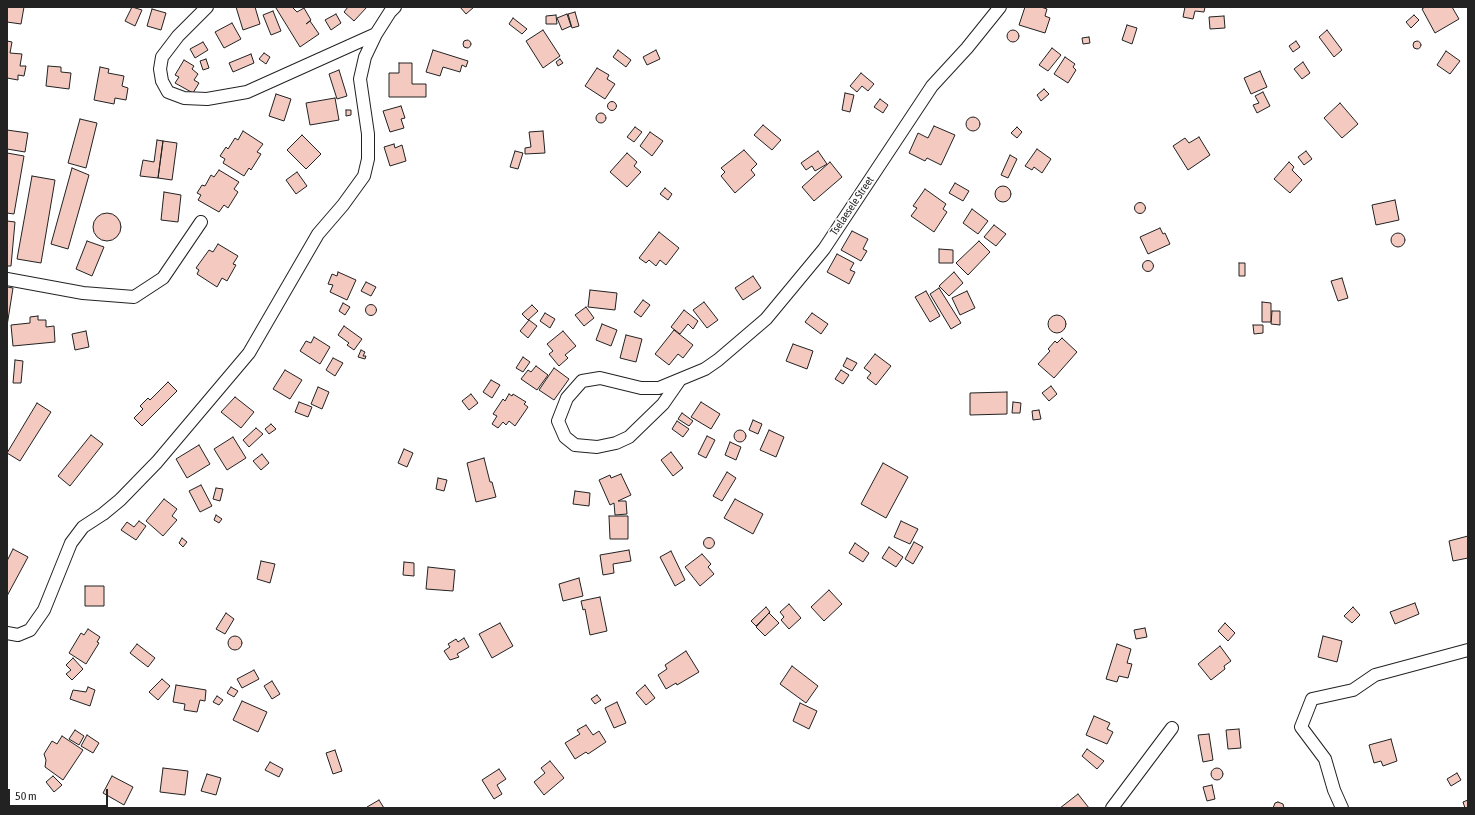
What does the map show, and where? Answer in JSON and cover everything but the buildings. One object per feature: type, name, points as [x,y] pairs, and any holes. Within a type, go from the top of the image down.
[{"type":"street","points":[[207,7],[178,36],[162,57],[160,68],[162,81],[168,92],[184,98],[207,99],[247,92],[376,34]]},
{"type":"street","points":[[7,633],[18,635],[30,630],[44,610],[71,543],[83,527],[103,514],[120,500],[157,462],[249,353],[318,234],[343,205],[364,176],[368,159],[368,134],[360,79],[365,57],[376,34],[390,12],[395,7]]},
{"type":"street","name":"Tselaesele Street","points":[[679,381],[663,404],[629,437],[616,443],[597,447],[575,445],[565,436],[558,421],[567,398],[582,381],[600,378],[641,388],[659,388],[705,369],[718,360],[766,319],[786,297],[824,249],[932,86],[1000,7]]},
{"type":"street","points":[[7,279],[83,293],[134,297],[162,278],[201,222]]},
{"type":"street","points":[[1342,808],[1334,790],[1325,759],[1301,727],[1312,699],[1353,690],[1375,675],[1468,650]]},
{"type":"street","points":[[1112,808],[1172,728]]}]
